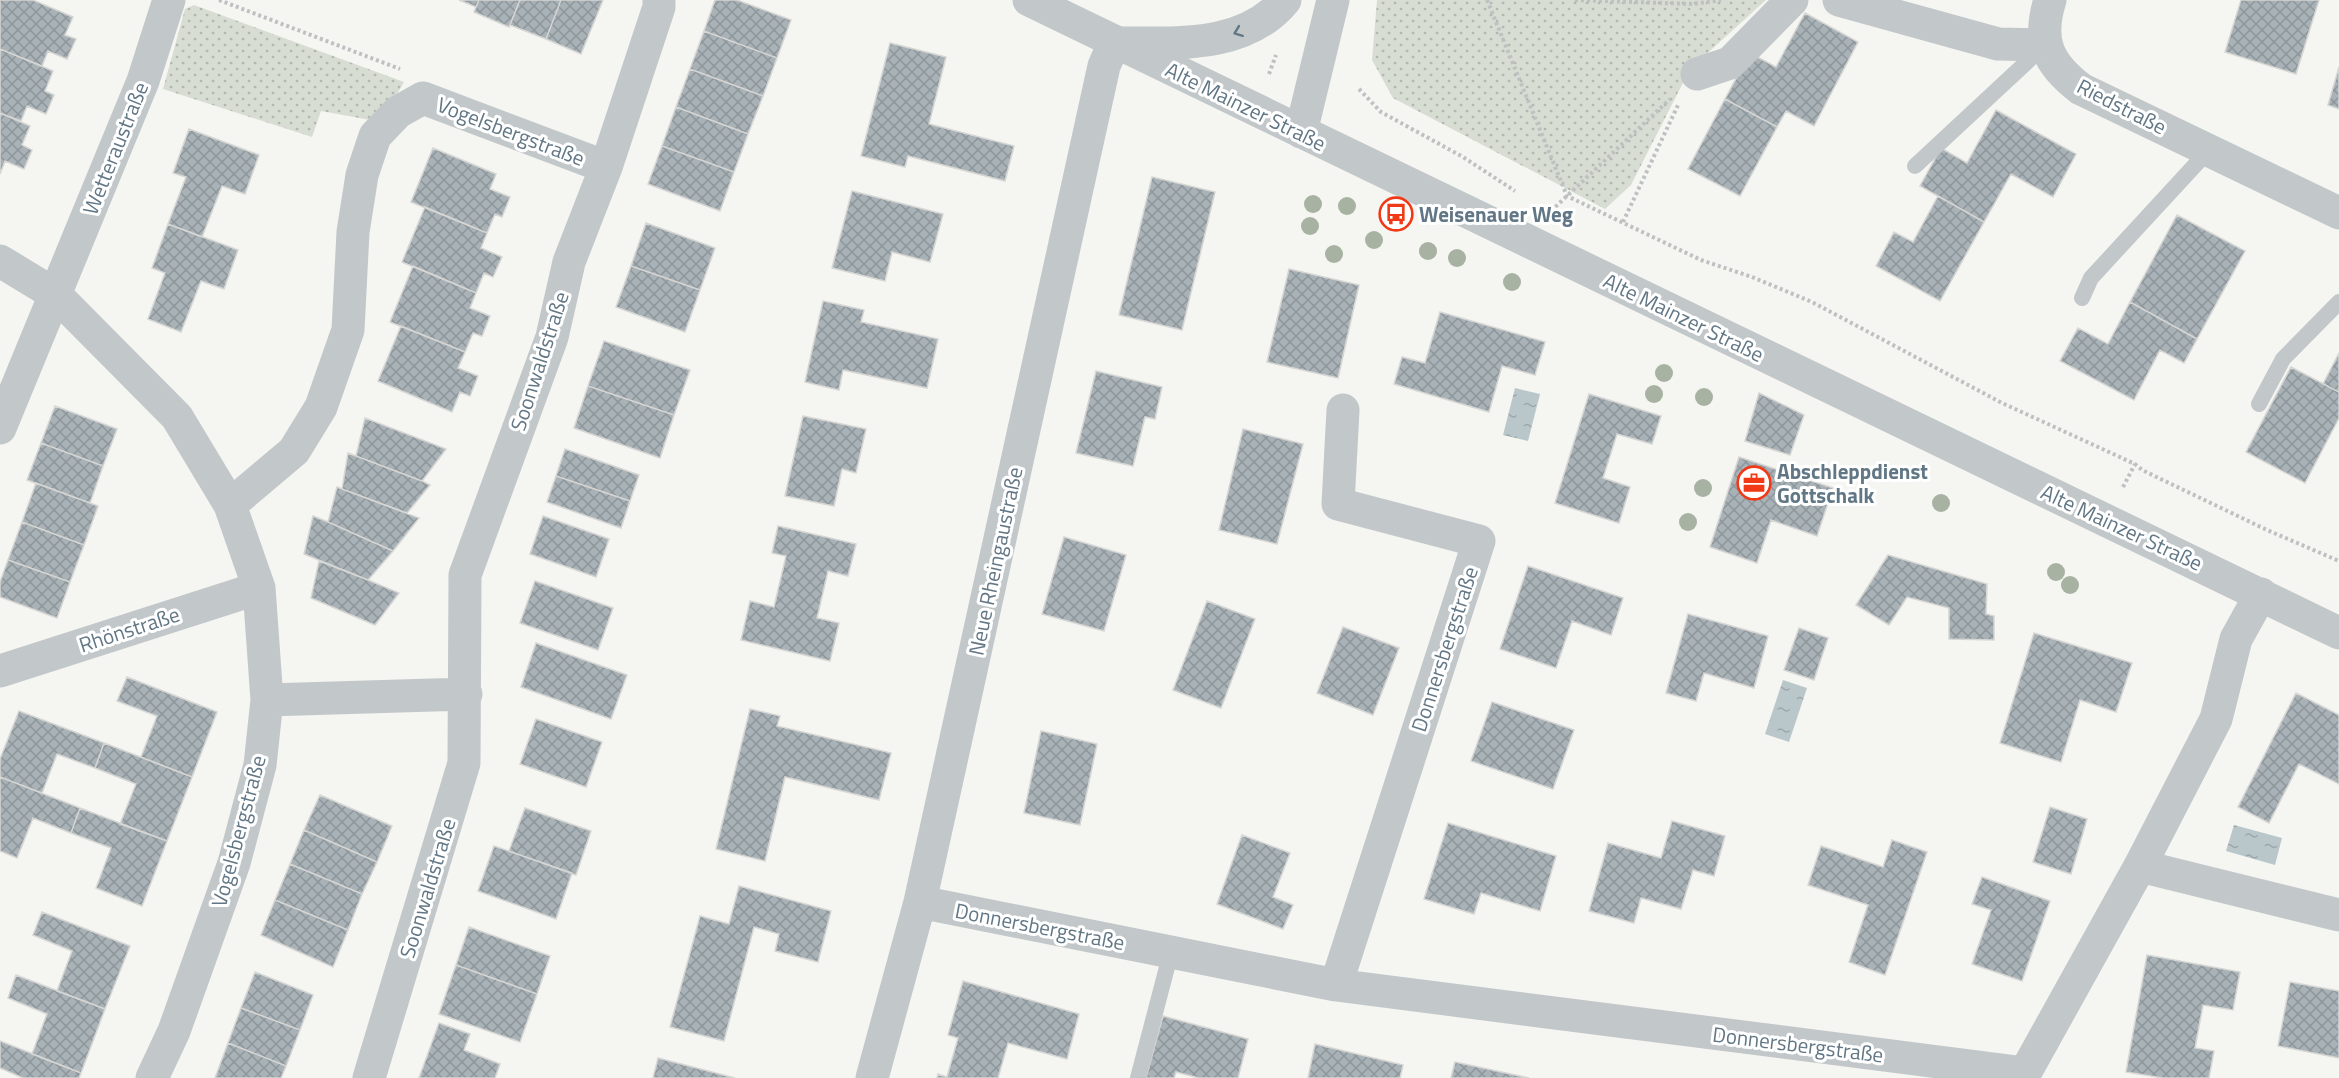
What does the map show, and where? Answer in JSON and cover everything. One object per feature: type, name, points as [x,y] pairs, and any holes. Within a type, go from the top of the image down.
[{"type":"street","name":"Wetteraustraße","points":[[56,295],[143,81],[169,0]]},
{"type":"street","name":"Soonwaldstraße","points":[[369,1078],[465,763],[465,575],[552,337],[570,262],[606,167],[659,7],[659,0]]},
{"type":"street","name":"Alte Mainzer Straße","points":[[1029,0],[2339,633]]},
{"type":"street","points":[[1114,43],[1180,43],[1222,38],[1260,23],[1285,0]]},
{"type":"street","points":[[1301,132],[1333,0]]},
{"type":"street","points":[[1694,77],[1730,63],[1792,0]]},
{"type":"street","points":[[1839,0],[1998,44],[2045,45],[2044,29],[2050,0]]},
{"type":"street","name":"Neue Rheingaustraße","points":[[872,1078],[920,902],[1104,66],[1114,43]]},
{"type":"street","name":"Riedstraße","points":[[2045,45],[2053,62],[2081,89],[2339,213]]},
{"type":"street","name":"Vogelsbergstraße","points":[[230,505],[294,451],[321,407],[348,330],[353,231],[362,175],[375,136],[398,112],[423,98],[606,167]]},
{"type":"street","name":"Vogelsbergstraße","points":[[0,261],[56,295],[177,417],[230,505],[259,588],[267,700],[260,765],[234,863],[174,1031],[152,1078]]},
{"type":"street","points":[[0,428],[56,295]]},
{"type":"street","name":"Donnersbergstraße","points":[[1336,985],[1479,541],[1338,504],[1343,410]]},
{"type":"street","name":"Rhönstraße","points":[[0,671],[259,588]]},
{"type":"street","name":"Donnersbergstraße","points":[[920,902],[1336,985],[2029,1076],[2216,719],[2236,639],[2261,594]]},
{"type":"street","points":[[267,700],[465,694]]},
{"type":"street","points":[[2140,866],[2339,915]]},
{"type":"lane","points":[[1916,166],[2045,45]]},
{"type":"lane","points":[[2082,298],[2091,278],[2209,150]]},
{"type":"lane","points":[[2259,404],[2283,359],[2339,302]]},
{"type":"lane","points":[[1138,1078],[1171,952]]},
{"type":"path","points":[[219,0],[400,68],[423,98]]},
{"type":"path","points":[[1486,0],[1567,196],[1701,260],[1752,277],[1812,302],[2002,403],[2135,464],[2142,470],[2267,530],[2339,561]]},
{"type":"path","points":[[1575,0],[1693,3],[1721,0]]},
{"type":"path","points":[[1269,74],[1279,48]]},
{"type":"path","points":[[1549,213],[1694,77]]},
{"type":"path","points":[[1623,222],[1694,77]]},
{"type":"path","points":[[1359,88],[1381,112],[1463,157],[1520,195]]},
{"type":"path","points":[[2119,495],[2135,464]]},
{"type":"shaded area","points":[[1377,0],[1766,0],[1690,69],[1631,185],[1605,209],[1393,98],[1372,60]]},
{"type":"shaded area","points":[[194,5],[404,82],[381,122],[321,111],[312,137],[163,89],[185,9]]},
{"type":"water","points":[[1515,388],[1540,394],[1528,441],[1503,435]]},
{"type":"water","points":[[1783,680],[1807,688],[1789,742],[1765,734]]},
{"type":"water","points":[[2234,825],[2282,838],[2275,865],[2226,851]]},
{"type":"building","points":[[0,0],[33,0],[73,17],[65,35],[76,39],[67,59],[48,51],[42,66],[0,49]]},
{"type":"building","points":[[459,0],[479,0],[476,7]]},
{"type":"building","points":[[479,0],[520,0],[509,27],[474,12]]},
{"type":"building","points":[[520,0],[561,0],[546,39],[510,25]]},
{"type":"building","points":[[561,0],[603,0],[581,54],[546,39]]},
{"type":"building","points":[[715,0],[737,0],[791,20],[777,58],[704,31]]},
{"type":"building","points":[[2241,0],[2319,0],[2296,74],[2225,52]]},
{"type":"building","points":[[1805,13],[1858,42],[1814,126],[1786,111],[1777,127],[1725,99],[1750,53],[1776,67]]},
{"type":"building","points":[[704,31],[777,58],[763,96],[690,69]]},
{"type":"building","points":[[890,43],[946,57],[929,124],[1014,146],[1005,181],[908,156],[905,167],[861,156]]},
{"type":"building","points":[[0,49],[53,71],[45,91],[54,95],[46,114],[27,106],[21,121],[0,113]]},
{"type":"building","points":[[2339,67],[2339,109],[2328,105]]},
{"type":"building","points":[[690,69],[763,96],[748,134],[676,107]]},
{"type":"building","points":[[1725,99],[1777,127],[1740,196],[1688,169]]},
{"type":"building","points":[[676,107],[748,134],[734,172],[662,146]]},
{"type":"building","points":[[1996,110],[2076,154],[2053,197],[2011,174],[1984,222],[1920,186],[1941,148],[1967,163]]},
{"type":"building","points":[[0,113],[30,126],[22,145],[32,150],[24,169],[5,161],[0,174]]},
{"type":"building","points":[[189,129],[259,155],[245,194],[222,186],[202,237],[168,224],[186,177],[173,173]]},
{"type":"building","points":[[662,146],[734,172],[720,211],[648,184]]},
{"type":"building","points":[[433,148],[496,174],[490,189],[510,197],[502,217],[495,214],[487,233],[411,202]]},
{"type":"building","points":[[1152,177],[1215,192],[1182,330],[1119,315]]},
{"type":"building","points":[[852,191],[943,214],[930,262],[892,252],[885,281],[832,268]]},
{"type":"building","points":[[1938,196],[1984,222],[1940,301],[1876,266],[1894,232],[1913,242]]},
{"type":"building","points":[[425,207],[487,233],[481,248],[502,257],[493,277],[484,273],[476,293],[402,262]]},
{"type":"building","points":[[2177,215],[2245,251],[2197,339],[2130,302]]},
{"type":"building","points":[[646,223],[715,248],[700,290],[631,266]]},
{"type":"building","points":[[168,224],[238,250],[224,289],[201,281],[181,332],[148,319],[165,273],[152,268]]},
{"type":"building","points":[[413,266],[476,293],[470,308],[490,316],[482,336],[473,333],[465,352],[390,322]]},
{"type":"building","points":[[631,266],[700,290],[685,332],[616,307]]},
{"type":"building","points":[[1289,269],[1359,285],[1338,378],[1267,362]]},
{"type":"building","points":[[823,301],[864,310],[861,322],[938,339],[927,388],[843,370],[839,390],[805,382]]},
{"type":"building","points":[[2130,302],[2197,339],[2184,363],[2160,350],[2134,400],[2060,361],[2078,328],[2108,344]]},
{"type":"building","points":[[1440,312],[1545,342],[1535,375],[1502,366],[1489,412],[1394,384],[1402,357],[1425,363]]},
{"type":"building","points":[[401,326],[465,352],[458,368],[478,376],[470,396],[460,392],[452,412],[378,381]]},
{"type":"building","points":[[604,341],[690,370],[674,415],[588,386]]},
{"type":"building","points":[[2339,353],[2339,392],[2323,384]]},
{"type":"building","points":[[2291,367],[2339,392],[2339,418],[2305,483],[2246,452]]},
{"type":"building","points":[[1096,371],[1162,387],[1155,419],[1145,417],[1133,466],[1076,453]]},
{"type":"building","points":[[588,386],[674,415],[660,458],[574,428]]},
{"type":"building","points":[[1759,393],[1804,415],[1790,455],[1745,441]]},
{"type":"building","points":[[1589,394],[1661,416],[1652,444],[1617,434],[1603,478],[1630,487],[1619,523],[1555,503]]},
{"type":"building","points":[[55,406],[117,429],[103,466],[41,443]]},
{"type":"building","points":[[803,416],[866,429],[856,473],[842,469],[834,506],[785,496]]},
{"type":"building","points":[[365,418],[446,449],[422,481],[356,456]]},
{"type":"building","points":[[1243,429],[1303,444],[1277,544],[1219,530]]},
{"type":"building","points":[[41,443],[103,466],[90,503],[27,480]]},
{"type":"building","points":[[565,449],[639,475],[630,501],[556,476]]},
{"type":"building","points":[[348,453],[430,485],[407,513],[342,489]]},
{"type":"building","points":[[1739,457],[1833,488],[1817,536],[1771,520],[1757,563],[1710,547]]},
{"type":"building","points":[[556,476],[630,501],[621,528],[547,502]]},
{"type":"building","points":[[36,483],[98,506],[84,545],[22,522]]},
{"type":"building","points":[[337,487],[419,518],[393,551],[328,522]]},
{"type":"building","points":[[313,516],[393,551],[368,580],[304,554]]},
{"type":"building","points":[[543,516],[609,539],[596,577],[530,554]]},
{"type":"building","points":[[22,522],[84,545],[70,582],[8,560]]},
{"type":"building","points":[[778,526],[856,544],[848,576],[828,571],[817,618],[839,623],[830,661],[741,640],[750,601],[774,607],[786,556],[772,553]]},
{"type":"building","points":[[1064,537],[1126,555],[1104,631],[1042,614]]},
{"type":"building","points":[[1888,555],[1987,584],[1986,614],[1994,616],[1994,640],[1949,639],[1949,608],[1907,597],[1889,625],[1856,605]]},
{"type":"building","points":[[8,560],[70,582],[57,618],[0,597],[0,582]]},
{"type":"building","points":[[319,561],[399,593],[375,625],[311,598]]},
{"type":"building","points":[[1528,566],[1623,598],[1611,635],[1572,621],[1556,668],[1500,649]]},
{"type":"building","points":[[535,581],[613,608],[598,650],[520,623]]},
{"type":"building","points":[[1207,601],[1255,619],[1221,708],[1173,690]]},
{"type":"building","points":[[1688,614],[1768,636],[1754,688],[1704,673],[1696,701],[1666,693]]},
{"type":"building","points":[[1343,627],[1399,648],[1373,715],[1317,693]]},
{"type":"building","points":[[1799,628],[1828,638],[1814,680],[1784,670]]},
{"type":"building","points":[[2034,633],[2132,663],[2116,712],[2080,700],[2061,762],[2000,743]]},
{"type":"building","points":[[536,643],[627,675],[611,719],[521,687]]},
{"type":"building","points":[[127,677],[217,712],[192,777],[141,757],[157,716],[117,701]]},
{"type":"building","points":[[2296,693],[2339,715],[2339,784],[2299,764],[2269,823],[2238,807]]},
{"type":"building","points":[[1492,702],[1574,730],[1553,789],[1471,761]]},
{"type":"building","points":[[750,709],[780,716],[777,726],[891,753],[879,800],[785,777],[765,861],[716,849]]},
{"type":"building","points":[[19,711],[104,743],[95,768],[57,754],[42,793],[0,777],[0,759]]},
{"type":"building","points":[[536,719],[602,742],[586,787],[520,764]]},
{"type":"building","points":[[1041,731],[1097,744],[1080,825],[1024,813]]},
{"type":"building","points":[[104,743],[192,777],[167,841],[120,824],[136,784],[95,768]]},
{"type":"building","points":[[0,777],[80,808],[71,833],[33,818],[17,858],[0,851]]},
{"type":"building","points":[[320,795],[392,826],[377,862],[304,830]]},
{"type":"building","points":[[2050,807],[2087,819],[2071,874],[2033,862]]},
{"type":"building","points":[[80,808],[167,841],[142,906],[96,888],[111,848],[71,833]]},
{"type":"building","points":[[525,808],[591,831],[576,875],[509,851]]},
{"type":"building","points":[[1672,821],[1725,836],[1714,876],[1693,870],[1681,909],[1641,898],[1634,923],[1589,911],[1608,843],[1661,858]]},
{"type":"building","points":[[1448,823],[1556,856],[1540,911],[1481,893],[1474,914],[1424,899]]},
{"type":"building","points":[[304,830],[377,862],[362,894],[290,864]]},
{"type":"building","points":[[1242,835],[1290,853],[1273,897],[1293,905],[1283,929],[1217,904]]},
{"type":"building","points":[[1892,840],[1927,852],[1885,975],[1849,962],[1868,905],[1808,885],[1821,846],[1883,867]]},
{"type":"building","points":[[494,846],[572,873],[556,919],[478,891]]},
{"type":"building","points":[[290,864],[362,894],[348,930],[275,900]]},
{"type":"building","points":[[1982,877],[2050,901],[2022,981],[1972,964],[1991,910],[1972,904]]},
{"type":"building","points":[[739,886],[831,911],[818,962],[775,951],[779,934],[754,927],[724,1041],[670,1027],[700,916],[729,924]]},
{"type":"building","points":[[275,900],[348,930],[333,967],[261,935]]},
{"type":"building","points":[[42,912],[130,946],[105,1009],[57,991],[72,951],[33,935]]},
{"type":"building","points":[[469,927],[550,956],[537,994],[456,965]]},
{"type":"building","points":[[2147,955],[2240,972],[2233,1010],[2203,1005],[2195,1048],[2214,1051],[2209,1078],[2163,1078],[2126,1072]]},
{"type":"building","points":[[456,965],[537,994],[520,1042],[439,1014]]},
{"type":"building","points":[[255,972],[313,995],[300,1030],[241,1008]]},
{"type":"building","points":[[16,975],[105,1009],[81,1073],[32,1054],[47,1014],[8,998]]},
{"type":"building","points":[[963,981],[1079,1014],[1067,1059],[1008,1043],[998,1078],[937,1078],[938,1074],[947,1077],[958,1038],[948,1035]]},
{"type":"building","points":[[2290,982],[2339,991],[2339,1058],[2278,1046]]},
{"type":"building","points":[[241,1008],[300,1030],[286,1066],[228,1043]]},
{"type":"building","points":[[1163,1016],[1248,1039],[1238,1078],[1199,1078],[1176,1072],[1174,1078],[1146,1078]]},
{"type":"building","points":[[439,1023],[470,1034],[464,1050],[500,1064],[495,1078],[419,1078]]},
{"type":"building","points":[[0,1041],[81,1073],[79,1078],[23,1078],[0,1068]]},
{"type":"building","points":[[228,1043],[286,1066],[281,1078],[215,1078]]},
{"type":"building","points":[[1315,1044],[1403,1065],[1400,1078],[1308,1078]]},
{"type":"building","points":[[658,1058],[735,1078],[653,1078]]},
{"type":"building","points":[[1455,1062],[1529,1078],[1451,1078]]},
{"type":"place","name":"Weisenauer Weg","points":[[1396,214]]},
{"type":"place","name":"Abschleppdienst Gottschalk","points":[[1754,483]]}]
